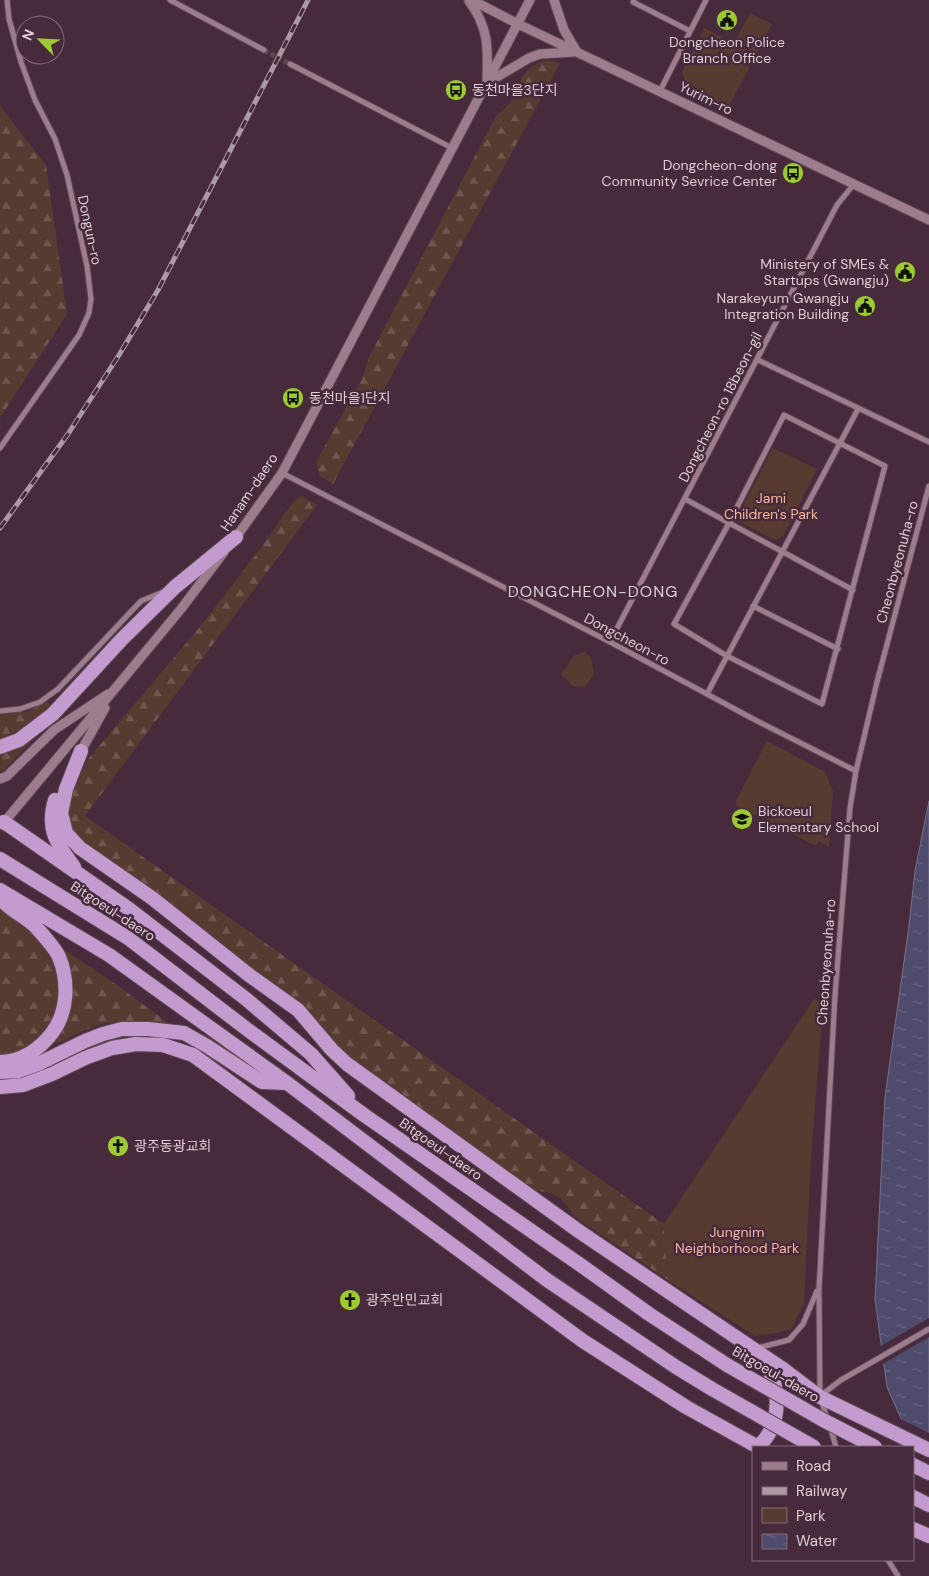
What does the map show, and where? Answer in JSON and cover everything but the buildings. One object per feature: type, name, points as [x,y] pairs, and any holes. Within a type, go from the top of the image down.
[{"type":"highway","points":[[0,747],[19,740],[53,714],[122,639],[175,587],[236,537]]},
{"type":"highway","points":[[79,874],[53,833],[52,824],[54,803],[62,782],[81,751]]},
{"type":"highway","points":[[81,751],[66,789],[61,813],[66,833],[80,848],[152,898],[249,975],[298,1010],[332,1050],[347,1064],[580,1232],[754,1349],[820,1397],[929,1450]]},
{"type":"highway","points":[[1,823],[129,909],[246,999],[311,1054],[364,1115]]},
{"type":"highway","name":"Bitgoeul-daero","points":[[3,861],[128,938],[248,1030],[364,1115],[649,1314],[727,1365],[823,1420],[874,1446]]},
{"type":"highway","points":[[0,890],[109,955],[287,1083],[547,1280],[676,1367],[812,1446]]},
{"type":"highway","points":[[0,898],[35,926],[59,956],[64,977],[66,1000],[58,1026],[44,1043],[32,1052],[0,1062]]},
{"type":"highway","points":[[0,1072],[25,1069],[86,1040],[104,1034],[122,1029],[148,1028],[184,1033],[262,1082],[287,1083]]},
{"type":"highway","points":[[0,1087],[23,1085],[112,1048],[163,1045],[193,1055],[583,1341],[686,1407],[756,1446]]},
{"type":"highway","points":[[754,1349],[768,1366],[775,1382],[776,1415],[767,1438],[759,1446]]},
{"type":"highway","points":[[914,1466],[929,1473]]},
{"type":"highway","points":[[914,1498],[929,1505]]},
{"type":"highway","points":[[914,1529],[929,1536]]},
{"type":"street","name":"Dongun-ro","points":[[0,448],[79,335],[89,313],[91,299],[87,266],[67,175],[55,139],[35,100],[21,62],[9,19],[7,0]]},
{"type":"street","points":[[170,0],[264,50]]},
{"type":"street","points":[[470,0],[485,28],[488,47],[486,83]]},
{"type":"street","name":"Yurim-ro","points":[[470,0],[929,220]]},
{"type":"street","name":"Hanam-daero","points":[[1,823],[181,610],[282,473],[530,0]]},
{"type":"street","points":[[486,83],[529,58],[540,54],[577,52],[564,30],[554,0]]},
{"type":"street","points":[[634,0],[633,2],[690,31]]},
{"type":"street","points":[[660,91],[706,0]]},
{"type":"street","points":[[290,64],[453,148]]},
{"type":"street","name":"Dongcheon-ro 18beon-gil","points":[[610,642],[837,205],[854,184]]},
{"type":"street","points":[[758,360],[929,442]]},
{"type":"street","points":[[707,694],[858,409]]},
{"type":"street","points":[[784,415],[885,466],[822,704],[726,656],[674,624],[729,523],[784,415]]},
{"type":"street","name":"Dongcheon-ro","points":[[282,473],[856,771]]},
{"type":"street","name":"Cheonbyeonuha-ro","points":[[836,1446],[820,1397],[819,1289],[835,995],[850,808],[856,771],[877,682],[929,486]]},
{"type":"street","points":[[685,499],[852,590]]},
{"type":"street","points":[[0,711],[20,709],[40,702],[58,688],[141,602],[175,587]]},
{"type":"street","points":[[753,606],[838,648]]},
{"type":"street","points":[[81,751],[116,688]]},
{"type":"street","points":[[0,779],[7,776],[54,730],[116,688]]},
{"type":"street","points":[[754,1349],[789,1340],[803,1324],[819,1289]]},
{"type":"street","points":[[820,1397],[849,1375],[929,1329]]},
{"type":"street","points":[[889,1561],[898,1576]]},
{"type":"green space","points":[[750,13],[772,24],[728,108],[688,88],[682,72],[704,28],[734,43]]},
{"type":"green space","points":[[548,60],[560,63],[333,484],[320,476],[316,462],[362,379],[369,357],[496,116],[509,104],[527,71],[539,63]]},
{"type":"green space","points":[[0,106],[46,165],[67,314],[0,418]]},
{"type":"green space","name":"Jami Children's Park","points":[[773,448],[817,469],[783,536],[775,540],[739,522],[738,516]]},
{"type":"green space","points":[[301,496],[317,505],[85,816],[664,1224],[666,1256],[674,1284],[575,1217],[567,1205],[555,1195],[536,1191],[348,1060],[239,960],[82,843],[72,829],[68,815],[71,792],[88,759],[199,628],[260,549],[294,501]]},
{"type":"green space","points":[[585,652],[591,658],[594,674],[585,687],[573,686],[561,674],[575,655]]},
{"type":"green space","points":[[47,701],[51,707],[36,736],[0,772],[0,714],[27,712]]},
{"type":"green space","points":[[767,741],[825,772],[833,791],[829,847],[819,841],[816,846],[737,806],[736,801]]},
{"type":"green space","points":[[0,907],[29,929],[53,956],[58,971],[60,1000],[57,1013],[45,1034],[26,1049],[0,1057]]},
{"type":"green space","points":[[59,946],[117,985],[172,1026],[125,1021],[101,1024],[59,1043],[54,1043],[53,1038],[61,1027]]},
{"type":"green space","name":"Jungnim Neighborhood Park","points":[[814,999],[820,1002],[823,1007],[811,1157],[804,1304],[791,1329],[755,1336],[674,1284],[666,1256],[664,1224]]},
{"type":"water","points":[[929,801],[929,1481],[887,1387],[875,1299],[885,1097],[915,871]]},
{"type":"pier","points":[[929,1318],[929,1337],[881,1365],[879,1347]]},
{"type":"pier","points":[[898,1418],[929,1433],[929,1483],[914,1453],[914,1446],[911,1446]]},
{"type":"tunnel","points":[[264,50],[290,64]]},
{"type":"railway","points":[[0,528],[68,434],[158,290],[308,0]]},
{"type":"place","name":"Dongcheon Police Branch Office","points":[[727,20]]},
{"type":"place","name":"동천마을3단지","points":[[456,90]]},
{"type":"place","name":"Dongcheon-dong Community Sevrice Center","points":[[793,173]]},
{"type":"place","name":"Ministery of SMEs & Startups (Gwangju)","points":[[905,272]]},
{"type":"place","name":"Narakeyum Gwangju Integration Building","points":[[865,306]]},
{"type":"place","name":"동천마을1단지","points":[[293,398]]},
{"type":"place","name":"Bickoeul Elementary School","points":[[742,819]]},
{"type":"place","name":"광주동광교회","points":[[118,1146]]},
{"type":"place","name":"광주만민교회","points":[[350,1300]]},
{"type":"district","name":"DONGCHEON-DONG","points":[[593,591]]}]
